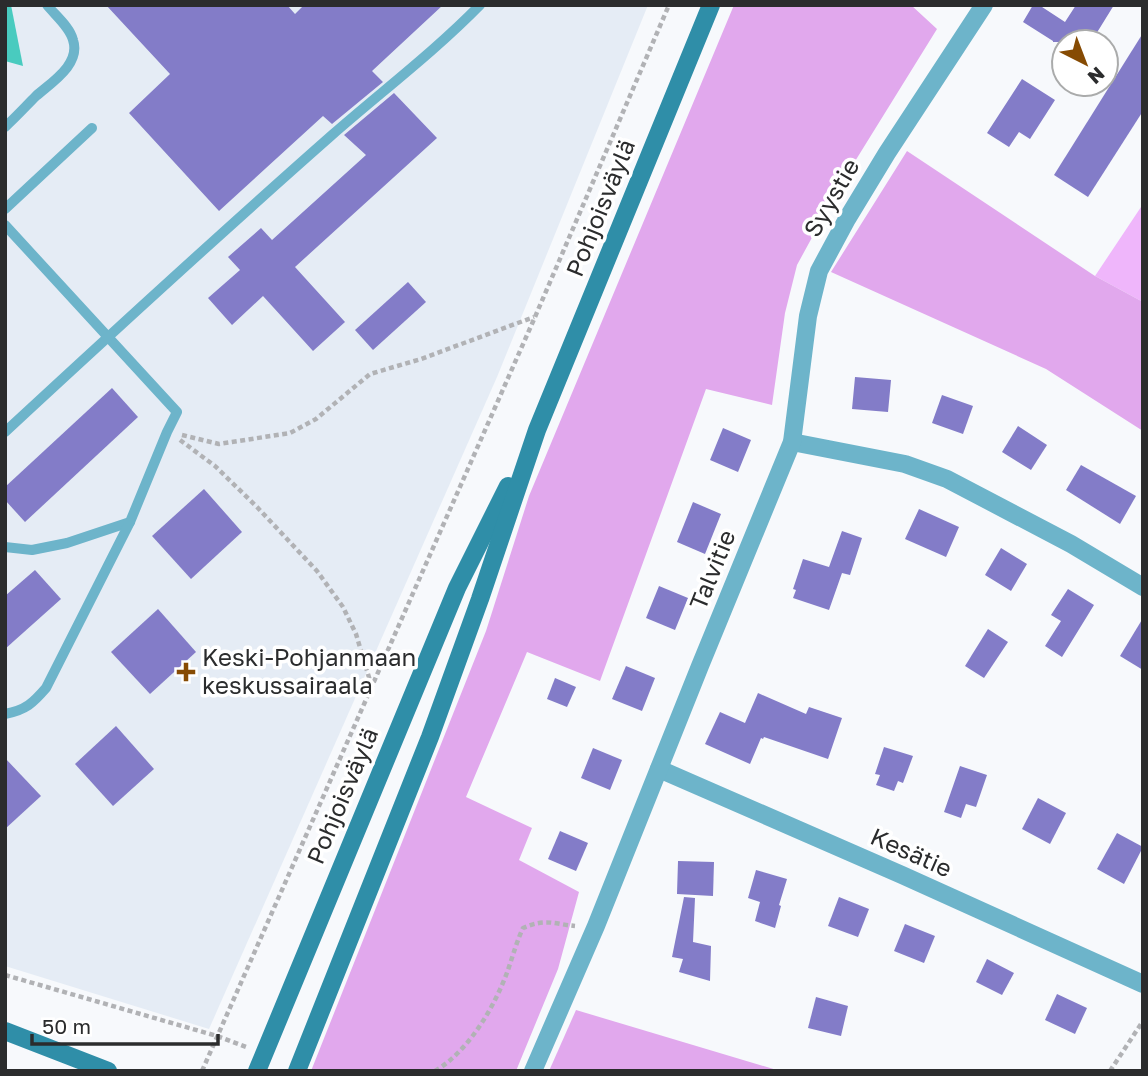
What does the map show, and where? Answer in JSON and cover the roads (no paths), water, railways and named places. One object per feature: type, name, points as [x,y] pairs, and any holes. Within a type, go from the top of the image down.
[{"type":"main road","name":"Pohjoisväylä","points":[[297,1071],[434,724],[537,430],[711,5]]},
{"type":"main road","name":"Pohjoisväylä","points":[[257,1071],[457,588],[537,430]]},
{"type":"main road","points":[[5,1031],[108,1071]]},
{"type":"street","name":"Syystie","points":[[792,442],[808,316],[819,271],[887,152],[984,5]]},
{"type":"street","points":[[792,442],[905,464],[947,479],[1048,532],[1143,587]]},
{"type":"street","name":"Talvitie","points":[[533,1071],[596,926],[792,442]]},
{"type":"street","name":"Kesätie","points":[[659,769],[1143,984]]},
{"type":"lane","points":[[5,127],[59,76],[70,63],[74,53],[74,41],[69,31],[47,5]]},
{"type":"lane","points":[[5,432],[333,134],[452,34],[480,5]]},
{"type":"lane","points":[[5,209],[93,128]]},
{"type":"lane","points":[[5,225],[177,412],[130,522],[46,688],[33,704],[5,714]]},
{"type":"lane","points":[[5,547],[32,550],[67,543],[130,522]]},
{"type":"place","name":"Keski-Pohjanmaan keskussairaala","points":[[186,672]]}]
